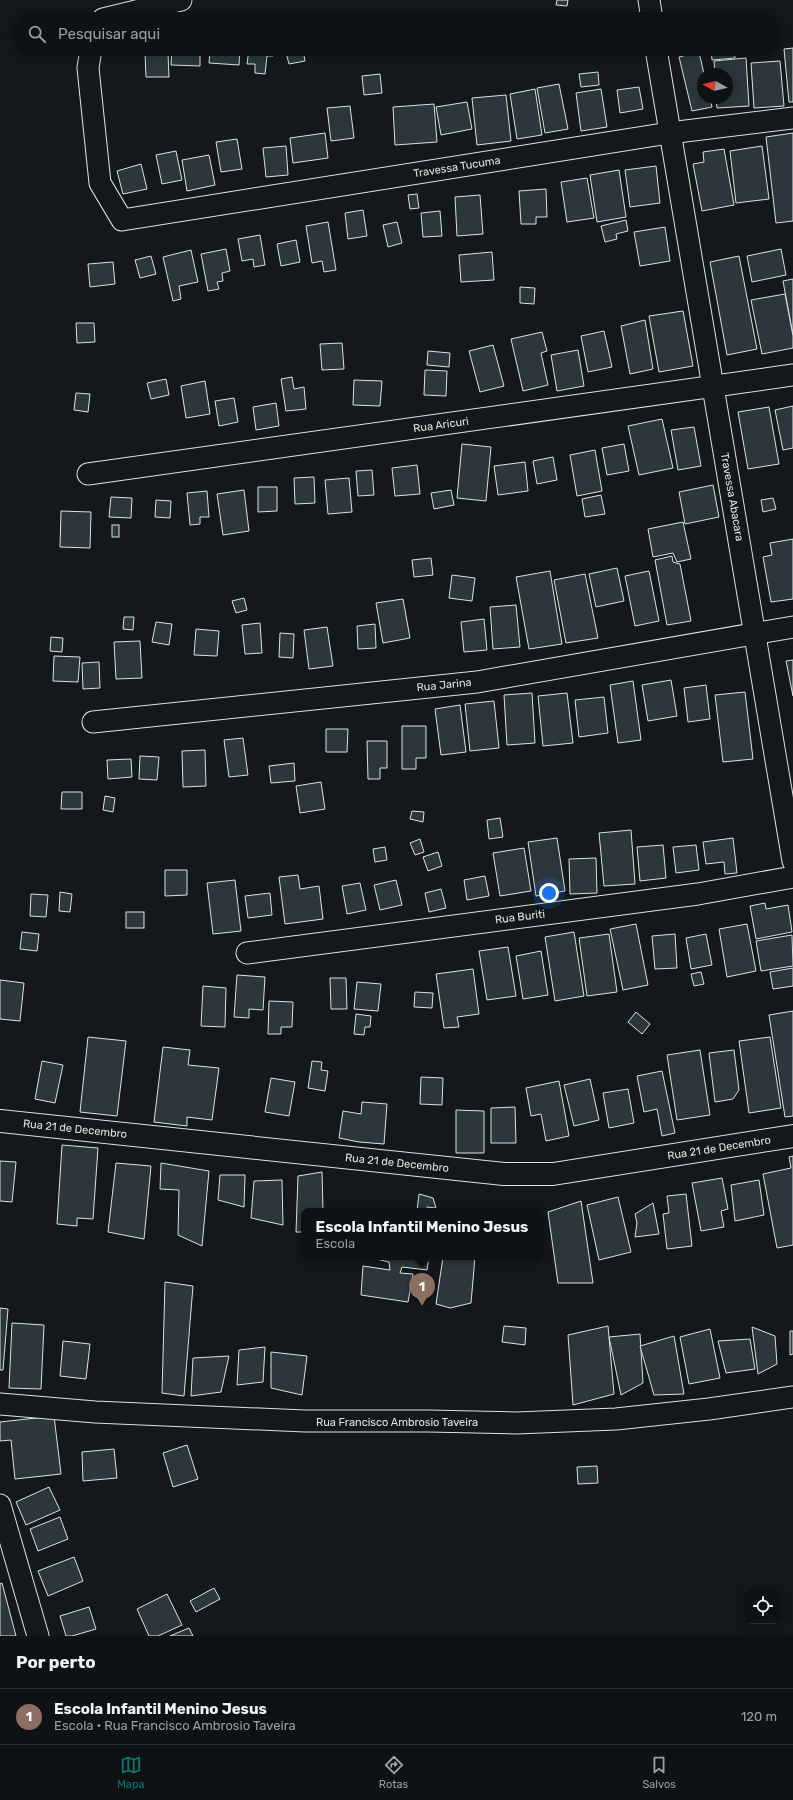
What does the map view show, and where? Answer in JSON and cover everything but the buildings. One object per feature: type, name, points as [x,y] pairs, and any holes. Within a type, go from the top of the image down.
[{"type":"street","points":[[132,12],[181,0]]},
{"type":"street","points":[[649,0],[651,12]]},
{"type":"street","name":"Travessa Tucuma","points":[[90,56],[88,68],[100,183],[122,220],[669,133],[793,118]]},
{"type":"street","name":"Travessa Abacara","points":[[657,56],[669,133],[756,633],[793,861]]},
{"type":"street","name":"Rua Aricuri","points":[[88,474],[793,375]]},
{"type":"street","name":"Rua Jarina","points":[[93,722],[477,682],[793,627]]},
{"type":"street","name":"Rua Buriti","points":[[247,953],[698,894],[793,877]]},
{"type":"street","name":"Rua 21 de Decembro","points":[[0,1121],[504,1174],[553,1174],[793,1136]]},
{"type":"street","name":"Rua Francisco Ambrosio Taveira","points":[[0,1404],[95,1412],[306,1421],[516,1423],[616,1419],[709,1409],[793,1397]]},
{"type":"street","points":[[0,1505],[5,1548],[38,1636]]},
{"type":"place","name":"Escola Infantil Menino Jesus","points":[[422,1306]]}]
